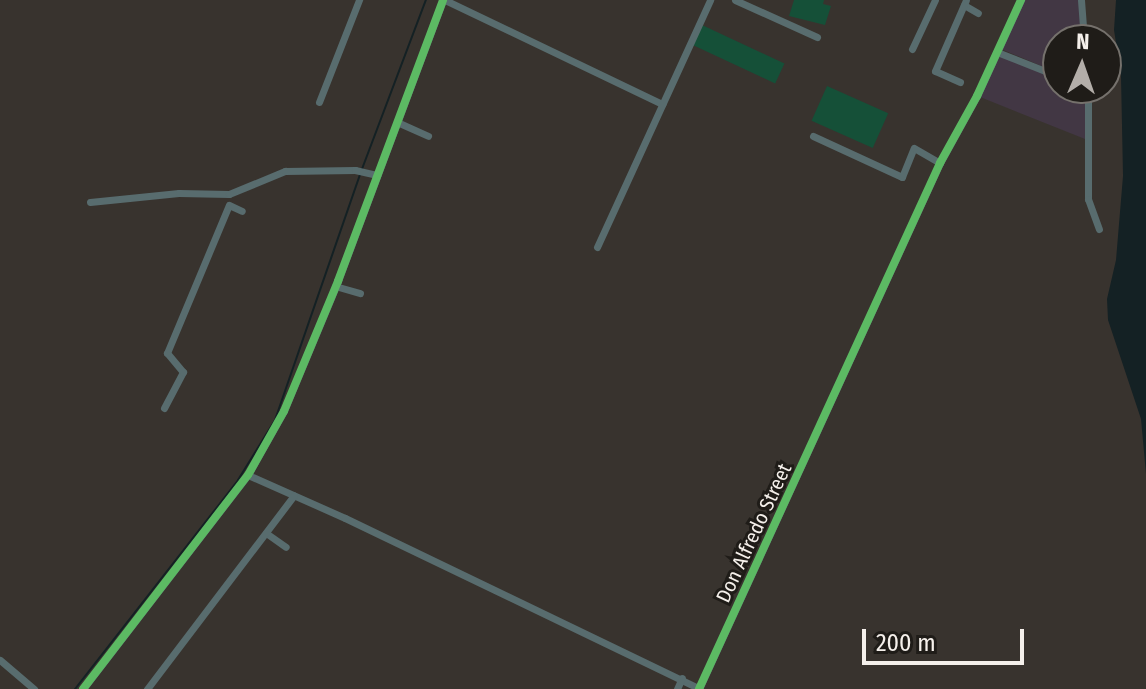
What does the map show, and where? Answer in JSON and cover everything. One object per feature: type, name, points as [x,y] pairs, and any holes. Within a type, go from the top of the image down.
[{"type":"street","points":[[319,102],[359,0]]},
{"type":"street","points":[[83,689],[248,475],[284,411],[444,0],[662,104]]},
{"type":"street","points":[[597,247],[710,0]]},
{"type":"street","points":[[735,0],[817,37]]},
{"type":"street","points":[[912,49],[935,0]]},
{"type":"street","name":"Don Alfredo Street","points":[[700,689],[940,163],[1021,0]]},
{"type":"street","points":[[1081,0],[1083,24]]},
{"type":"street","points":[[960,82],[935,71],[965,1],[978,13]]},
{"type":"street","points":[[997,52],[1042,70]]},
{"type":"street","points":[[1088,104],[1088,199],[1099,229]]},
{"type":"street","points":[[397,122],[428,136]]},
{"type":"street","points":[[813,136],[902,177],[914,148],[940,163]]},
{"type":"street","points":[[90,202],[179,193],[229,194],[285,171],[360,171],[375,174]]},
{"type":"street","points":[[164,408],[183,372],[167,353],[229,205],[242,211]]},
{"type":"street","points":[[335,286],[360,293]]},
{"type":"street","points":[[248,475],[700,689]]},
{"type":"street","points":[[147,689],[294,495]]},
{"type":"street","points":[[266,533],[286,547]]},
{"type":"street","points":[[0,660],[34,689]]},
{"type":"street","points":[[677,689],[682,678]]},
{"type":"shaded area","points":[[1023,0],[1080,0],[1081,24],[1042,24],[1042,66],[1001,49]]},
{"type":"shaded area","points":[[1116,0],[1146,0],[1146,474],[1141,419],[1108,320],[1107,299],[1116,260],[1123,176],[1122,24],[1114,24]]},
{"type":"shaded area","points":[[1001,53],[1042,70],[1042,104],[1085,104],[1085,139],[980,97]]},
{"type":"green space","points":[[794,0],[824,0],[823,4],[831,6],[825,25],[789,16]]},
{"type":"green space","points":[[702,25],[784,63],[775,83],[693,45]]},
{"type":"green space","points":[[827,86],[888,113],[873,148],[812,121]]},
{"type":"waterway","points":[[362,169],[426,0]]},
{"type":"waterway","points":[[75,689],[238,480],[275,420],[360,175]]},
{"type":"cycle path","points":[[83,689],[248,475],[284,411],[338,281],[443,0]]},
{"type":"cycle path","points":[[699,689],[940,163],[977,96],[1021,0]]}]
